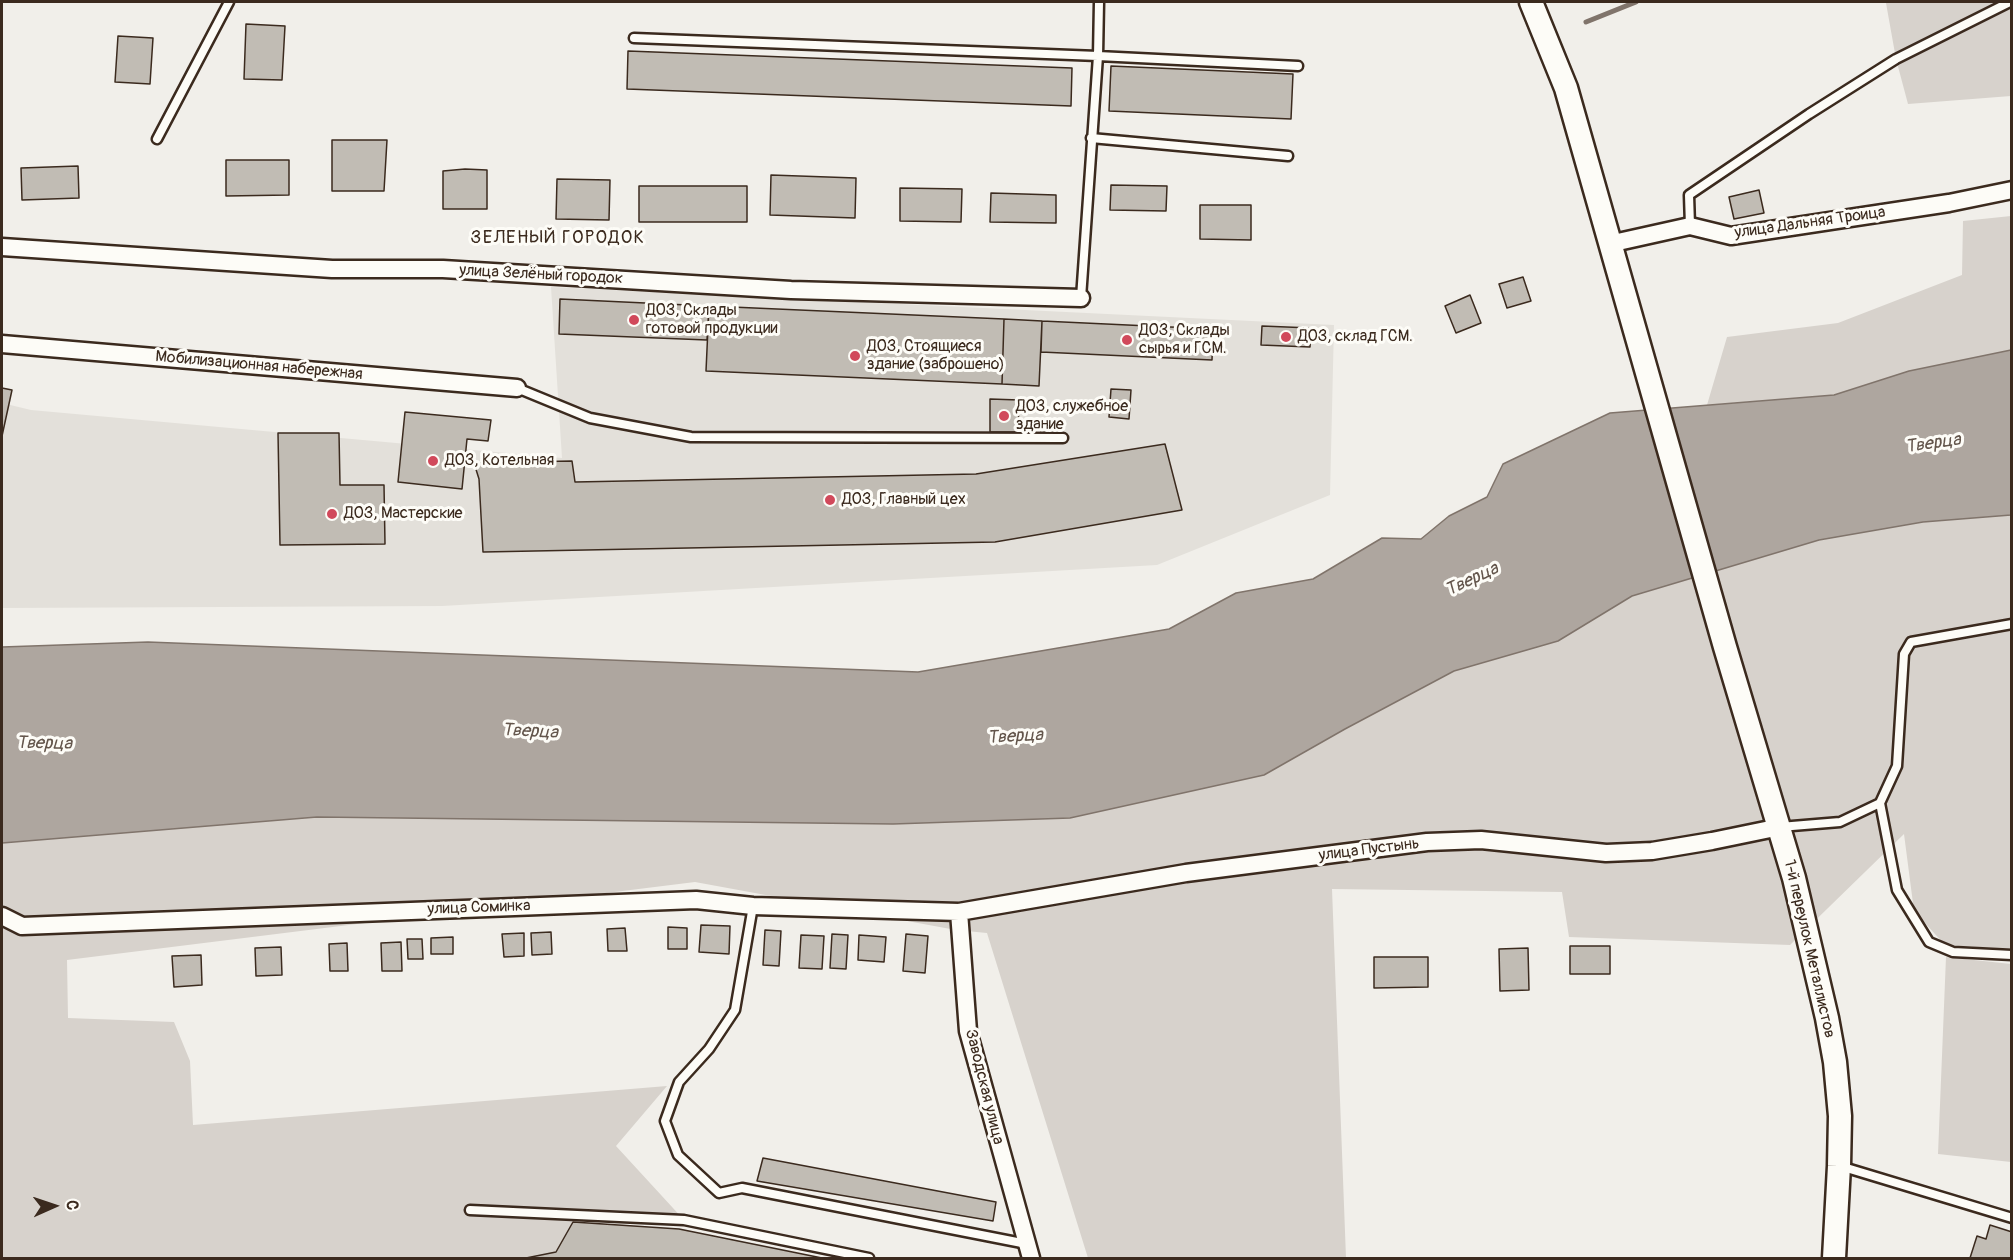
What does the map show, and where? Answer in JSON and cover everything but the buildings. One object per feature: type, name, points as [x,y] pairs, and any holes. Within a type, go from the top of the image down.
[{"type":"street","name":"1-й переулок Металлистов","points":[[1532,2],[1566,88],[1725,647],[1780,827],[1805,922],[1835,1062],[1840,1116],[1834,1258]]},
{"type":"street","name":"улица Дальняя Троица","points":[[1609,244],[1690,226],[1731,236],[1949,203],[2012,190]]},
{"type":"street","name":"улица Зелёный городок","points":[[2,247],[332,269],[443,269],[791,290],[1081,298]]},
{"type":"street","name":"Мобилизационная набережная","points":[[2,345],[517,388]]},
{"type":"street","name":"улица Пустынь","points":[[959,912],[1186,873],[1427,842],[1481,840],[1606,853],[1652,851],[1780,827]]},
{"type":"street","name":"улица Соминка","points":[[2,916],[22,926],[685,900],[753,906],[959,912]]},
{"type":"street","name":"Заводская улица","points":[[959,912],[968,1031],[1029,1251]]},
{"type":"lane","points":[[156,139],[229,2]]},
{"type":"lane","points":[[1081,298],[1098,56],[1099,2]]},
{"type":"lane","points":[[1690,226],[1689,195],[1809,114],[1896,60],[2010,2]]},
{"type":"lane","points":[[634,38],[1298,66]]},
{"type":"lane","points":[[1091,138],[1288,156]]},
{"type":"lane","points":[[517,388],[590,418],[691,437],[1063,438]]},
{"type":"lane","points":[[2012,624],[1911,642],[1904,654],[1897,766],[1880,803],[1897,890],[1929,942],[1953,952],[2012,955]]},
{"type":"lane","points":[[1780,827],[1840,822],[1880,803]]},
{"type":"lane","points":[[753,906],[735,1010],[709,1049],[680,1082],[664,1121],[678,1155],[719,1193],[742,1188],[1029,1251]]},
{"type":"lane","points":[[1839,1166],[2012,1218]]},
{"type":"lane","points":[[470,1210],[684,1221],[869,1258]]},
{"type":"shaded area","points":[[2011,2],[2011,96],[1908,104],[1896,59],[1886,3]]},
{"type":"shaded area","points":[[2011,216],[2011,350],[1909,371],[1834,395],[1707,405],[1727,337],[1838,323],[1962,275],[1963,221]]},
{"type":"shaded area","points":[[551,287],[1334,325],[1330,495],[1157,565],[442,606],[2,608],[2,403],[31,410],[562,458]]},
{"type":"shaded area","points":[[2011,515],[2011,949],[1945,945],[1914,911],[1904,834],[1790,945],[1569,937],[1562,892],[1332,889],[1346,1258],[1088,1258],[987,933],[956,930],[695,882],[67,960],[68,1018],[174,1022],[190,1061],[193,1125],[667,1086],[616,1146],[684,1220],[577,1215],[556,1252],[526,1258],[2,1258],[2,843],[317,817],[1264,775],[1454,671],[1558,641],[1632,596],[1819,540],[1924,522]]},
{"type":"shaded area","points":[[1946,957],[2011,964],[2011,1162],[1938,1154]]},
{"type":"water","name":"Тверца","points":[[2011,350],[2011,515],[1923,522],[1819,540],[1632,596],[1558,641],[1454,671],[1264,775],[1070,818],[893,824],[317,817],[2,843],[2,647],[148,642],[918,672],[1169,629],[1236,593],[1313,579],[1382,538],[1421,539],[1449,516],[1487,497],[1503,464],[1610,413],[1834,395],[1909,371]]},
{"type":"waterway","points":[[1586,22],[1636,2]]},
{"type":"place","name":"ДОЗ, Склады готовой продукции","points":[[634,320]]},
{"type":"place","name":"ДОЗ, склад ГСМ.","points":[[1286,337]]},
{"type":"place","name":"ДОЗ, Склады сырья и ГСМ.","points":[[1127,340]]},
{"type":"place","name":"ДОЗ, Стоящиеся здание (заброшено)","points":[[855,356]]},
{"type":"place","name":"ДОЗ, служебное здание","points":[[1004,416]]},
{"type":"place","name":"ДОЗ, Котельная","points":[[433,461]]},
{"type":"place","name":"ДОЗ, Главный цех","points":[[830,500]]},
{"type":"place","name":"ДОЗ, Мастерские","points":[[332,514]]},
{"type":"district","name":"ЗЕЛЕНЫЙ ГОРОДОК","points":[[558,238]]}]
